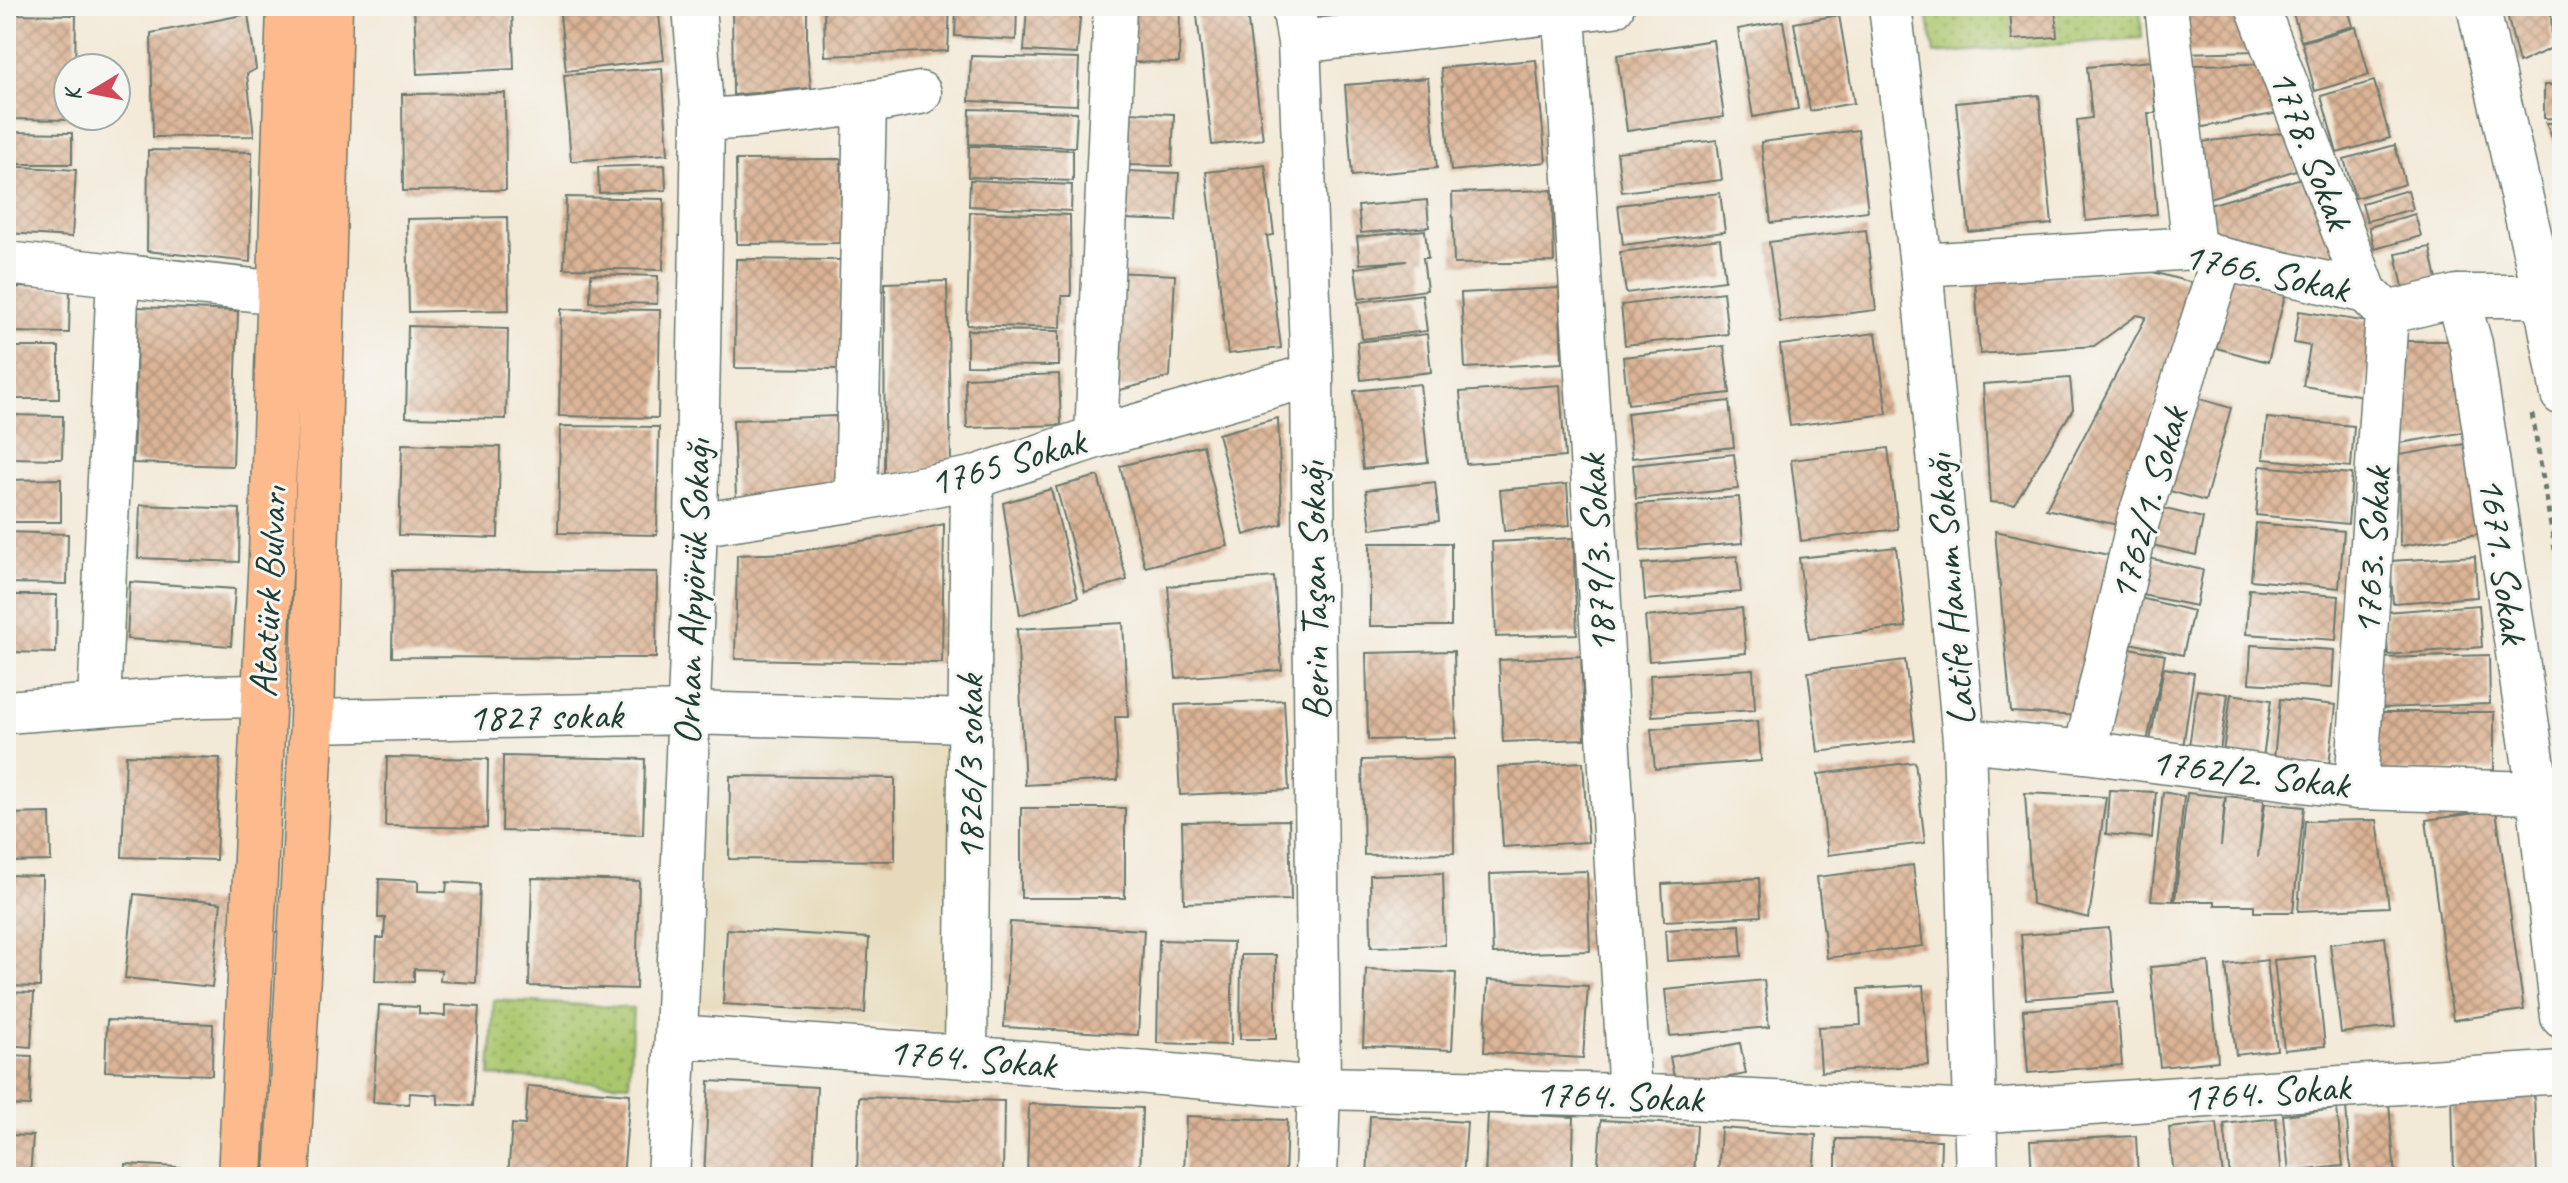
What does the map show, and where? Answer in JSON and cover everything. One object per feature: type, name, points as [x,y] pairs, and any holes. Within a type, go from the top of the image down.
[{"type":"main road","name":"Atatürk Bulvarı","points":[[240,1177],[281,293],[289,6]]},
{"type":"main road","name":"Atatürk Bulvarı","points":[[287,1177],[312,721],[330,6]]},
{"type":"street","name":"Orhan Alpyörük Sokağı","points":[[668,1177],[696,525],[703,120],[694,6]]},
{"type":"street","points":[[1096,437],[1115,6]]},
{"type":"street","points":[[1296,24],[1564,13],[1613,6]]},
{"type":"street","name":"Latife Hanım Sokağı","points":[[1890,6],[1921,265],[1964,740],[1977,1177]]},
{"type":"street","points":[[2166,6],[2208,254]]},
{"type":"street","name":"1778. Sokak","points":[[2257,6],[2376,303]]},
{"type":"street","points":[[2478,6],[2553,295],[2546,397]]},
{"type":"street","name":"1879/3. Sokak","points":[[1564,13],[1630,1095]]},
{"type":"street","name":"Berin Taşan Sokağı","points":[[1296,24],[1312,375],[1319,1088],[1316,1177]]},
{"type":"street","points":[[703,120],[753,117],[920,93]]},
{"type":"street","points":[[856,500],[865,103]]},
{"type":"street","name":"1766. Sokak","points":[[1921,265],[2208,254],[2376,303],[2457,296],[2553,295]]},
{"type":"street","name":"1762/1. Sokak","points":[[2085,752],[2138,521],[2208,254]]},
{"type":"street","points":[[6,263],[281,293]]},
{"type":"street","points":[[99,705],[118,275]]},
{"type":"street","name":"1671. Sokak","points":[[2457,296],[2471,344],[2538,793],[2562,1017]]},
{"type":"street","name":"1763. Sokak","points":[[2356,788],[2376,303]]},
{"type":"street","name":"1765 Sokak","points":[[696,525],[972,478],[1096,437],[1312,375]]},
{"type":"street","name":"1826/3 sokak","points":[[966,1057],[972,478]]},
{"type":"street","points":[[6,712],[204,697],[263,696]]},
{"type":"street","name":"1827 sokak","points":[[312,721],[689,713],[970,721]]},
{"type":"street","name":"1762/2. Sokak","points":[[1964,740],[2085,752],[2356,788],[2538,793]]},
{"type":"street","name":"1764. Sokak","points":[[676,1036],[966,1057],[1319,1088],[1630,1095],[1974,1112],[2562,1072]]},
{"type":"path","points":[[2546,397],[2562,591]]},
{"type":"shaded area","points":[[703,733],[956,736],[950,1033],[692,1005]]},
{"type":"green space","points":[[1926,6],[2140,6],[2142,38],[1934,54]]},
{"type":"green space","points":[[494,1000],[633,1008],[629,1084],[490,1076]]},
{"type":"building","points":[[414,6],[512,6],[514,69],[417,74]]},
{"type":"building","points":[[559,6],[658,6],[664,60],[566,71]]},
{"type":"building","points":[[732,6],[807,6],[811,88],[733,95]]},
{"type":"building","points":[[824,6],[950,6],[948,51],[825,56]]},
{"type":"building","points":[[956,6],[1017,6],[1016,40],[955,36]]},
{"type":"building","points":[[1027,6],[1081,6],[1077,54],[1024,51]]},
{"type":"building","points":[[1134,6],[1180,6],[1179,63],[1133,62]]},
{"type":"building","points":[[1246,6],[1263,139],[1212,145],[1196,7]]},
{"type":"building","points":[[1318,6],[1403,6],[1403,8],[1319,16]]},
{"type":"building","points":[[2010,6],[2055,6],[2057,37],[2012,40]]},
{"type":"building","points":[[2182,6],[2245,11],[2257,51],[2183,53]]},
{"type":"building","points":[[2291,6],[2347,6],[2353,26],[2301,41]]},
{"type":"building","points":[[2505,6],[2551,6],[2552,48],[2519,63]]},
{"type":"building","points":[[6,14],[76,15],[75,52],[52,52],[52,120],[6,119]]},
{"type":"building","points":[[248,14],[256,69],[247,74],[254,136],[153,137],[151,33]]},
{"type":"building","points":[[1839,15],[1854,103],[1810,111],[1794,23]]},
{"type":"building","points":[[1783,21],[1798,109],[1753,117],[1738,29]]},
{"type":"building","points":[[2356,27],[2369,75],[2315,91],[2302,42]]},
{"type":"building","points":[[1713,40],[1724,117],[1627,131],[1617,55]]},
{"type":"building","points":[[971,56],[1079,59],[1077,105],[969,101]]},
{"type":"building","points":[[1536,60],[1546,162],[1451,171],[1441,68]]},
{"type":"building","points":[[2151,61],[2156,113],[2148,113],[2157,214],[2086,221],[2077,120],[2092,118],[2087,67]]},
{"type":"building","points":[[2256,64],[2279,113],[2192,129],[2188,65]]},
{"type":"building","points":[[662,68],[668,154],[571,161],[564,75]]},
{"type":"building","points":[[1428,78],[1437,168],[1352,176],[1345,85]]},
{"type":"building","points":[[2374,81],[2390,138],[2337,153],[2321,96]]},
{"type":"building","points":[[2544,85],[2562,85],[2562,119],[2544,118]]},
{"type":"building","points":[[505,93],[506,190],[403,191],[402,94]]},
{"type":"building","points":[[2039,95],[2052,224],[1969,232],[1956,103]]},
{"type":"building","points":[[970,109],[1077,112],[1075,147],[969,144]]},
{"type":"building","points":[[1128,112],[1174,114],[1172,166],[1126,165]]},
{"type":"building","points":[[2546,123],[2562,123],[2562,161]]},
{"type":"building","points":[[1858,130],[1868,211],[1771,223],[1761,142]]},
{"type":"building","points":[[6,132],[72,133],[72,164],[6,164]]},
{"type":"building","points":[[2288,132],[2296,170],[2203,200],[2191,143]]},
{"type":"building","points":[[1717,140],[1722,180],[1622,192],[1617,152]]},
{"type":"building","points":[[2395,145],[2405,184],[2355,198],[2344,159]]},
{"type":"building","points":[[969,146],[1073,150],[1073,181],[968,177]]},
{"type":"building","points":[[148,150],[252,152],[250,262],[147,251]]},
{"type":"building","points":[[841,159],[842,243],[737,244],[736,160]]},
{"type":"building","points":[[665,165],[666,190],[599,193],[598,167]]},
{"type":"building","points":[[1265,165],[1274,235],[1267,236],[1281,348],[1228,354],[1206,172]]},
{"type":"building","points":[[6,166],[76,170],[72,237],[6,233]]},
{"type":"building","points":[[1125,171],[1179,173],[1176,221],[1123,219]]},
{"type":"building","points":[[2312,175],[2348,276],[2206,236],[2199,208]]},
{"type":"building","points":[[970,180],[1072,185],[1071,211],[969,206]]},
{"type":"building","points":[[1552,190],[1554,262],[1454,264],[1452,193]]},
{"type":"building","points":[[2408,190],[2413,209],[2367,221],[2362,203]]},
{"type":"building","points":[[1720,193],[1725,232],[1623,245],[1618,205]]},
{"type":"building","points":[[566,197],[664,199],[663,270],[564,268]]},
{"type":"building","points":[[1427,200],[1429,227],[1361,233],[1358,206]]},
{"type":"building","points":[[970,212],[1070,215],[1071,296],[1062,296],[1061,328],[967,325]]},
{"type":"building","points":[[2415,214],[2421,236],[2375,249],[2369,227]]},
{"type":"building","points":[[507,217],[509,310],[409,312],[407,219]]},
{"type":"building","points":[[1425,230],[1428,258],[1423,258],[1427,290],[1359,299],[1355,268],[1407,261],[1360,264],[1357,237]]},
{"type":"building","points":[[1866,230],[1876,310],[1780,322],[1769,242]]},
{"type":"building","points":[[1720,239],[1725,280],[1626,293],[1620,252]]},
{"type":"building","points":[[2430,247],[2438,285],[2404,292],[2396,254]]},
{"type":"building","points":[[736,259],[840,260],[840,369],[735,368]]},
{"type":"building","points":[[2149,271],[2193,283],[2118,525],[2046,509],[2146,317],[2137,315],[2094,346],[1980,354],[1975,280]]},
{"type":"building","points":[[1114,272],[1175,275],[1170,377],[1109,393]]},
{"type":"building","points":[[591,274],[658,276],[657,304],[590,302]]},
{"type":"building","points":[[2228,276],[2286,292],[2268,362],[2209,346]]},
{"type":"building","points":[[947,281],[951,462],[884,479],[885,283]]},
{"type":"building","points":[[6,287],[70,288],[69,333],[6,332]]},
{"type":"building","points":[[1559,288],[1562,363],[1465,368],[1461,293]]},
{"type":"building","points":[[1723,292],[1728,334],[1625,345],[1621,305]]},
{"type":"building","points":[[1422,294],[1427,331],[1362,339],[1358,302]]},
{"type":"building","points":[[138,307],[238,311],[233,466],[133,463]]},
{"type":"building","points":[[561,309],[660,310],[658,418],[559,416]]},
{"type":"building","points":[[2299,311],[2375,323],[2364,396],[2303,386],[2310,346],[2294,343]]},
{"type":"building","points":[[408,326],[508,329],[506,419],[406,417]]},
{"type":"building","points":[[967,330],[1059,331],[1059,366],[967,365]]},
{"type":"building","points":[[1876,333],[1887,414],[1790,426],[1780,345]]},
{"type":"building","points":[[1427,334],[1431,372],[1361,380],[1357,342]]},
{"type":"building","points":[[2403,341],[2457,341],[2472,431],[2400,443]]},
{"type":"building","points":[[1724,346],[1730,393],[1628,404],[1623,357]]},
{"type":"building","points":[[6,347],[59,347],[59,399],[6,399]]},
{"type":"building","points":[[1059,374],[1061,425],[967,428],[965,378]]},
{"type":"building","points":[[2070,378],[2073,409],[2014,504],[1990,502],[1983,384]]},
{"type":"building","points":[[1420,384],[1428,462],[1363,469],[1354,391]]},
{"type":"building","points":[[1560,385],[1565,457],[1466,464],[1460,392]]},
{"type":"building","points":[[2190,396],[2231,408],[2205,501],[2163,489]]},
{"type":"building","points":[[1729,401],[1734,447],[1632,458],[1627,413]]},
{"type":"building","points":[[6,415],[63,416],[62,459],[6,458]]},
{"type":"building","points":[[836,416],[840,493],[736,498],[733,420]]},
{"type":"building","points":[[1278,418],[1282,524],[1244,535],[1218,434]]},
{"type":"building","points":[[2267,418],[2354,426],[2351,467],[2263,459]]},
{"type":"building","points":[[560,426],[659,427],[657,535],[558,533]]},
{"type":"building","points":[[2471,443],[2485,533],[2400,546],[2399,455]]},
{"type":"building","points":[[402,444],[500,447],[498,538],[399,535]]},
{"type":"building","points":[[1203,445],[1228,546],[1145,567],[1120,466]]},
{"type":"building","points":[[1888,448],[1898,529],[1801,541],[1791,460]]},
{"type":"building","points":[[1734,454],[1738,489],[1636,499],[1633,465]]},
{"type":"building","points":[[2260,466],[2352,474],[2348,524],[2256,515]]},
{"type":"building","points":[[1098,476],[1127,580],[1085,592],[1056,487]]},
{"type":"building","points":[[61,479],[61,522],[6,522],[6,480]]},
{"type":"building","points":[[1435,482],[1439,521],[1371,529],[1366,490]]},
{"type":"building","points":[[1567,484],[1570,525],[1504,531],[1500,490]]},
{"type":"building","points":[[1051,489],[1078,597],[1020,615],[1003,503]]},
{"type":"building","points":[[1739,497],[1743,543],[1641,551],[1637,504]]},
{"type":"building","points":[[140,505],[240,509],[239,562],[138,558]]},
{"type":"building","points":[[2161,508],[2203,518],[2196,555],[2152,545]]},
{"type":"building","points":[[2256,523],[2344,531],[2339,588],[2251,580]]},
{"type":"building","points":[[944,524],[942,663],[735,659],[737,555],[789,553]]},
{"type":"building","points":[[1995,531],[2118,557],[2082,716],[2011,712]]},
{"type":"building","points":[[6,532],[68,534],[67,584],[6,583]]},
{"type":"building","points":[[1573,538],[1577,634],[1496,637],[1492,542]]},
{"type":"building","points":[[1370,543],[1451,543],[1451,626],[1370,626]]},
{"type":"building","points":[[1896,547],[1906,627],[1809,639],[1799,558]]},
{"type":"building","points":[[1737,556],[1741,592],[1645,600],[1642,564]]},
{"type":"building","points":[[2475,556],[2477,597],[2393,603],[2390,561]]},
{"type":"building","points":[[2144,557],[2203,570],[2196,606],[2137,594]]},
{"type":"building","points":[[393,570],[657,572],[656,658],[392,657]]},
{"type":"building","points":[[1274,577],[1282,670],[1176,678],[1168,586]]},
{"type":"building","points":[[130,582],[235,589],[231,646],[127,639]]},
{"type":"building","points":[[2249,589],[2339,596],[2336,640],[2246,634]]},
{"type":"building","points":[[6,595],[57,595],[56,653],[6,652]]},
{"type":"building","points":[[2136,597],[2193,611],[2183,655],[2126,642]]},
{"type":"building","points":[[2479,605],[2482,647],[2388,655],[2385,612]]},
{"type":"building","points":[[1742,608],[1746,653],[1649,661],[1645,617]]},
{"type":"building","points":[[1123,623],[1128,717],[1115,717],[1118,780],[1025,785],[1017,629]]},
{"type":"building","points":[[2251,645],[2334,650],[2332,688],[2249,683]]},
{"type":"building","points":[[2120,646],[2165,655],[2147,742],[2103,733]]},
{"type":"building","points":[[1454,651],[1456,738],[1368,740],[1366,653]]},
{"type":"building","points":[[2489,655],[2490,704],[2381,708],[2379,658]]},
{"type":"building","points":[[1581,656],[1585,739],[1503,742],[1499,660]]},
{"type":"building","points":[[1905,660],[1915,740],[1818,752],[1808,672]]},
{"type":"building","points":[[2164,668],[2194,673],[2183,747],[2150,741]]},
{"type":"building","points":[[1753,669],[1755,710],[1652,716],[1650,675]]},
{"type":"building","points":[[2197,690],[2228,694],[2220,751],[2189,747]]},
{"type":"building","points":[[2231,694],[2271,700],[2263,758],[2223,752]]},
{"type":"building","points":[[2280,699],[2336,705],[2329,765],[2274,759]]},
{"type":"building","points":[[1284,700],[1289,790],[1180,795],[1175,705]]},
{"type":"building","points":[[2379,712],[2494,712],[2494,770],[2379,771]]},
{"type":"building","points":[[1758,721],[1761,761],[1655,769],[1651,729]]},
{"type":"building","points":[[126,755],[220,758],[216,860],[122,857]]},
{"type":"building","points":[[503,756],[645,759],[643,835],[502,831]]},
{"type":"building","points":[[387,757],[488,759],[487,828],[385,826]]},
{"type":"building","points":[[1453,758],[1454,853],[1364,855],[1362,760]]},
{"type":"building","points":[[1583,762],[1588,842],[1503,847],[1498,767]]},
{"type":"building","points":[[1915,762],[1925,843],[1828,855],[1818,774]]},
{"type":"building","points":[[730,776],[895,778],[895,861],[729,859]]},
{"type":"building","points":[[2109,790],[2156,792],[2152,838],[2106,834]]},
{"type":"building","points":[[2163,792],[2184,796],[2173,901],[2151,900]]},
{"type":"building","points":[[2025,793],[2106,797],[2089,918],[2032,904]]},
{"type":"building","points":[[2187,793],[2225,797],[2221,846],[2226,796],[2264,800],[2258,857],[2265,803],[2304,807],[2293,912],[2254,912],[2254,905],[2215,905],[2215,901],[2175,901]]},
{"type":"building","points":[[1021,808],[1125,808],[1125,898],[1021,898]]},
{"type":"building","points":[[2496,810],[2524,1010],[2453,1020],[2426,820]]},
{"type":"building","points":[[50,813],[51,861],[6,862],[6,814]]},
{"type":"building","points":[[1289,820],[1291,900],[1184,903],[1182,822]]},
{"type":"building","points":[[2377,820],[2389,907],[2298,911],[2305,821]]},
{"type":"building","points":[[1913,865],[1923,946],[1827,958],[1817,877]]},
{"type":"building","points":[[1587,871],[1590,951],[1493,954],[1490,874]]},
{"type":"building","points":[[1443,873],[1445,945],[1371,947],[1370,875]]},
{"type":"building","points":[[6,875],[42,876],[40,987],[6,986]]},
{"type":"building","points":[[532,878],[639,881],[636,989],[529,986]]},
{"type":"building","points":[[1759,878],[1761,916],[1664,921],[1662,884]]},
{"type":"building","points":[[379,879],[418,881],[418,891],[446,892],[447,882],[480,884],[476,983],[440,981],[441,970],[414,969],[414,982],[375,981],[377,938],[384,938],[385,918],[378,918]]},
{"type":"building","points":[[134,894],[221,903],[212,987],[125,978]]},
{"type":"building","points":[[1010,922],[1144,930],[1138,1035],[1004,1027]]},
{"type":"building","points":[[1740,925],[1742,956],[1667,961],[1665,930]]},
{"type":"building","points":[[2109,928],[2114,992],[2026,999],[2021,935]]},
{"type":"building","points":[[727,929],[869,938],[865,1013],[723,1004]]},
{"type":"building","points":[[2385,937],[2395,1027],[2341,1033],[2330,944]]},
{"type":"building","points":[[1159,940],[1233,942],[1231,1045],[1157,1043]]},
{"type":"building","points":[[1241,955],[1276,955],[1276,1039],[1240,1039]]},
{"type":"building","points":[[2315,956],[2325,1046],[2284,1050],[2274,960]]},
{"type":"building","points":[[2267,960],[2277,1050],[2236,1055],[2226,965]]},
{"type":"building","points":[[2209,962],[2218,1061],[2160,1067],[2150,967]]},
{"type":"building","points":[[1366,969],[1456,973],[1452,1050],[1363,1046]]},
{"type":"building","points":[[1488,980],[1588,986],[1583,1058],[1484,1052]]},
{"type":"building","points":[[1764,980],[1769,1027],[1670,1036],[1665,990]]},
{"type":"building","points":[[1923,985],[1929,1065],[1821,1072],[1818,1027],[1861,1025],[1859,989]]},
{"type":"building","points":[[6,992],[34,993],[31,1047],[6,1045]]},
{"type":"building","points":[[2117,1002],[2122,1065],[2028,1073],[2023,1010]]},
{"type":"building","points":[[379,1005],[419,1007],[419,1014],[445,1016],[445,1005],[479,1007],[473,1106],[438,1104],[438,1095],[410,1093],[409,1104],[373,1102]]},
{"type":"building","points":[[107,1020],[213,1024],[212,1075],[105,1071]]},
{"type":"building","points":[[1740,1043],[1746,1074],[1676,1087],[1670,1057]]},
{"type":"building","points":[[6,1055],[32,1056],[30,1106],[6,1105]]},
{"type":"building","points":[[709,1081],[817,1087],[813,1177],[704,1177]]},
{"type":"building","points":[[528,1086],[630,1094],[623,1177],[508,1177],[512,1124],[525,1125]]},
{"type":"building","points":[[2534,1093],[2537,1177],[2454,1177],[2452,1095]]},
{"type":"building","points":[[859,1097],[1004,1101],[1003,1177],[857,1177]]},
{"type":"building","points":[[2389,1103],[2395,1177],[2351,1177],[2346,1106]]},
{"type":"building","points":[[1029,1104],[1142,1108],[1140,1177],[1027,1177]]},
{"type":"building","points":[[2337,1109],[2343,1166],[2289,1172],[2283,1115]]},
{"type":"building","points":[[1488,1113],[1574,1117],[1572,1177],[1485,1177]]},
{"type":"building","points":[[1186,1116],[1287,1120],[1285,1177],[1184,1177]]},
{"type":"building","points":[[1370,1116],[1467,1122],[1463,1177],[1367,1177]]},
{"type":"building","points":[[2276,1118],[2282,1177],[2230,1177],[2224,1124]]},
{"type":"building","points":[[1601,1120],[1697,1125],[1694,1177],[1597,1177]]},
{"type":"building","points":[[2217,1123],[2223,1177],[2174,1177],[2169,1128]]},
{"type":"building","points":[[1721,1128],[1816,1135],[1813,1177],[1718,1177]]},
{"type":"building","points":[[6,1135],[33,1136],[30,1177],[6,1177]]},
{"type":"building","points":[[2136,1136],[2138,1177],[2032,1177],[2030,1141]]},
{"type":"building","points":[[1836,1139],[1941,1140],[1940,1177],[1836,1177]]},
{"type":"building","points":[[126,1164],[211,1169],[210,1177],[125,1177]]}]
